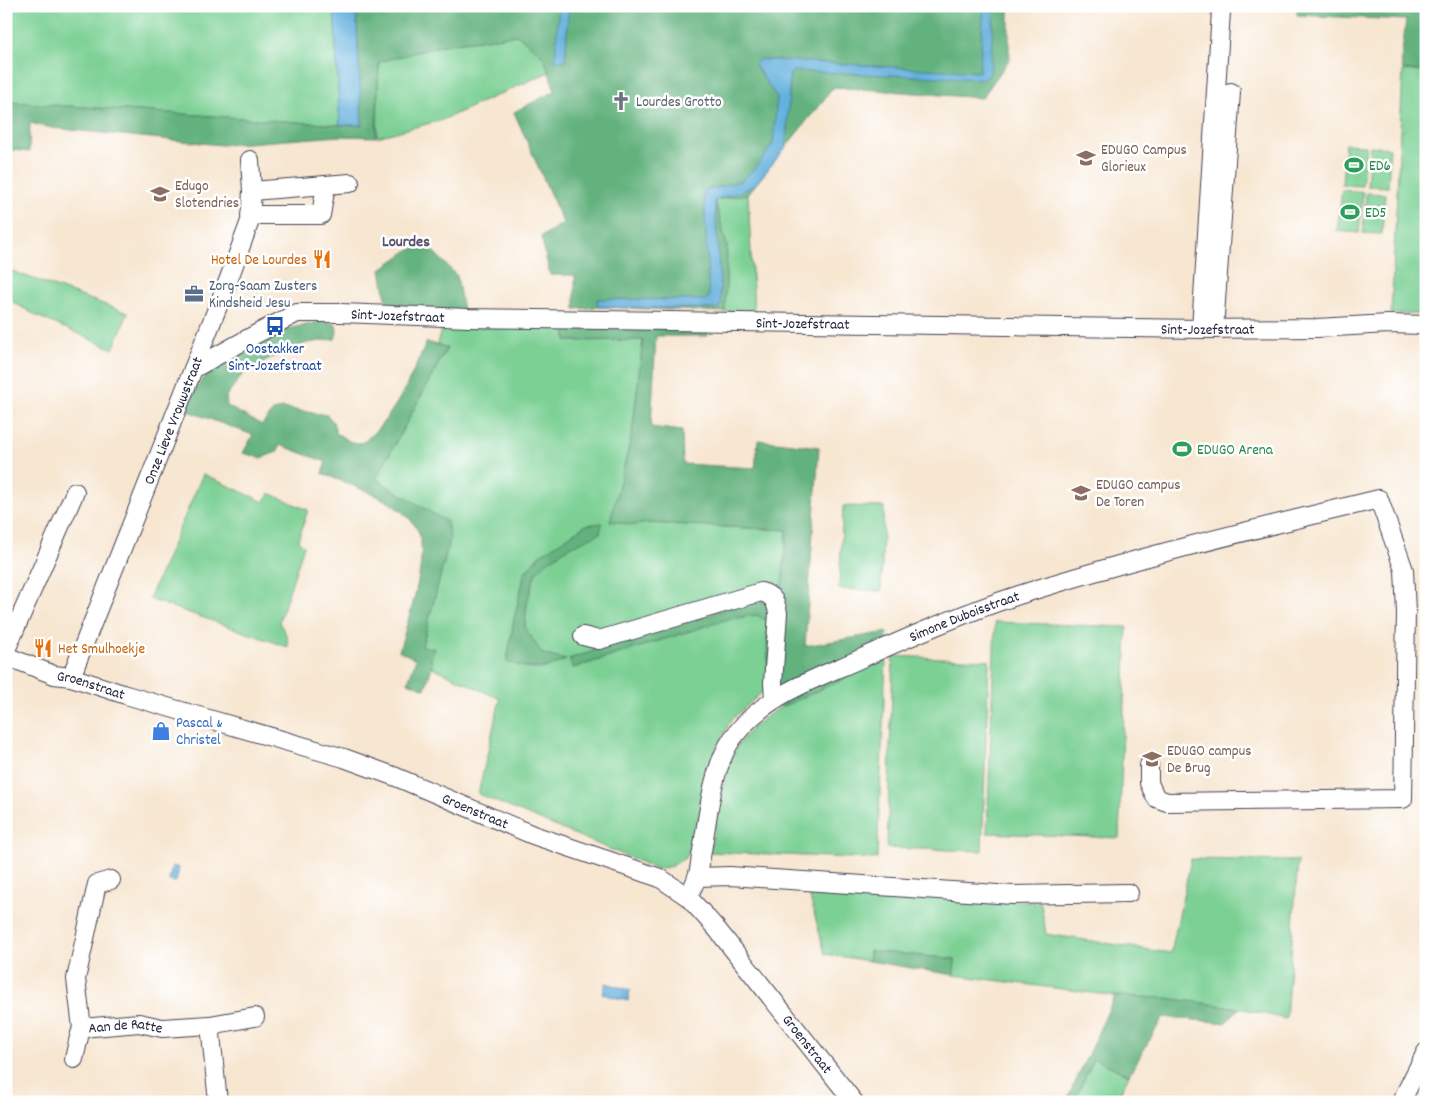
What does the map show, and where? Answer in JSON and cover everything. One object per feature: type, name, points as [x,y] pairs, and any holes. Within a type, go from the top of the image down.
[{"type":"street","points":[[1207,329],[1221,11]]},
{"type":"street","points":[[1207,329],[1231,92]]},
{"type":"street","name":"Onze Lieve Vrouwstraat","points":[[71,677],[250,221],[252,191],[250,160]]},
{"type":"street","points":[[252,191],[350,183]]},
{"type":"street","points":[[250,215],[321,215],[326,185]]},
{"type":"street","name":"Sint-Jozefstraat","points":[[193,369],[297,313],[479,318],[1207,329],[1317,328],[1426,324]]},
{"type":"street","points":[[6,650],[74,492]]},
{"type":"street","name":"Simone Duboisstraat","points":[[688,896],[697,877],[715,782],[722,759],[731,741],[744,724],[774,699],[968,613],[1018,596],[1123,564],[1379,499],[1404,570],[1406,612],[1403,799],[1167,802],[1156,798],[1149,783],[1149,765]]},
{"type":"street","points":[[583,636],[599,640],[761,592],[768,594],[773,598],[778,613],[773,684],[774,699]]},
{"type":"street","name":"Groenstraat","points":[[6,656],[54,675],[71,677],[135,698],[344,758],[396,777],[533,835],[660,878],[688,896],[716,928],[854,1102]]},
{"type":"street","points":[[697,877],[730,876],[1012,895],[1129,893]]},
{"type":"street","name":"Aan de Ratte","points":[[111,880],[97,884],[76,979],[82,1028],[139,1022],[162,1028],[210,1025],[255,1017]]},
{"type":"street","points":[[210,1025],[218,1102]]},
{"type":"street","points":[[74,1059],[78,1037],[82,1028]]},
{"type":"street","points":[[1401,1102],[1426,1052]]},
{"type":"green space","points":[[6,6],[334,6],[340,125],[11,102],[6,96]]},
{"type":"green space","points":[[356,6],[1009,6],[1009,60],[982,98],[834,87],[748,194],[715,200],[727,247],[725,312],[598,307],[575,309],[575,275],[550,275],[541,237],[563,223],[514,112],[555,91],[544,57],[518,35],[447,44],[379,62],[376,137],[340,136],[221,145],[52,128],[30,123],[29,152],[6,149],[6,96],[11,102],[362,125]]},
{"type":"green space","points":[[1298,6],[1426,6],[1426,72],[1403,70],[1401,60],[1406,20],[1297,15]]},
{"type":"green space","points":[[518,35],[544,57],[549,72],[442,120],[377,137],[379,62],[447,44]]},
{"type":"green space","points":[[1403,70],[1426,72],[1426,314],[1391,314]]},
{"type":"green space","name":"ED6","points":[[1345,144],[1366,145],[1362,186],[1342,185]]},
{"type":"green space","points":[[1370,146],[1390,148],[1388,187],[1367,186]]},
{"type":"green space","name":"ED5","points":[[1342,190],[1363,192],[1359,233],[1337,231]]},
{"type":"green space","points":[[1366,193],[1385,194],[1382,234],[1363,233]]},
{"type":"green space","points":[[748,194],[754,311],[725,312],[727,247],[715,200]]},
{"type":"green space","points":[[415,248],[433,251],[457,276],[463,311],[387,305],[381,269],[407,251]]},
{"type":"green space","points":[[6,269],[128,313],[113,349],[37,316],[6,298]]},
{"type":"green space","points":[[325,321],[336,325],[335,339],[307,343],[268,359],[242,375],[226,396],[227,406],[262,425],[273,411],[283,408],[327,415],[333,422],[336,433],[351,442],[362,443],[374,433],[393,410],[427,342],[447,348],[376,479],[447,522],[450,539],[422,646],[434,648],[431,659],[432,667],[425,689],[408,682],[416,659],[399,651],[416,591],[421,557],[421,543],[413,522],[401,511],[381,498],[322,473],[326,462],[280,445],[277,452],[261,458],[243,453],[253,435],[185,410],[196,388],[209,372],[264,336]]},
{"type":"green space","points":[[442,327],[565,329],[567,341],[643,340],[632,434],[611,521],[633,525],[649,523],[787,530],[781,597],[617,632],[591,652],[569,659],[574,668],[728,619],[757,615],[767,620],[768,687],[731,720],[716,749],[691,850],[685,858],[672,866],[657,869],[478,794],[500,699],[432,667],[431,659],[422,646],[450,539],[376,479],[447,348],[437,344]],"holes":[[[586,526],[600,533],[556,554],[541,566],[532,584],[525,614],[527,632],[541,652],[548,656],[565,660],[542,669],[532,669],[507,662],[514,619],[525,572],[540,555]]]},
{"type":"green space","points":[[708,327],[708,336],[656,336],[651,427],[682,431],[683,464],[755,468],[758,440],[819,447],[805,646],[887,632],[886,660],[781,707],[768,687],[767,621],[757,615],[728,619],[573,668],[569,659],[755,600],[770,604],[781,597],[787,530],[649,523],[633,525],[610,521],[632,434],[643,340],[567,341],[565,329]]},
{"type":"green space","points":[[203,474],[264,502],[269,493],[308,510],[298,540],[304,546],[279,622],[287,636],[288,647],[149,599]]},
{"type":"green space","points":[[843,506],[884,507],[881,591],[839,589]]},
{"type":"green space","points":[[602,523],[600,533],[568,548],[547,562],[535,574],[527,604],[525,627],[542,654],[566,660],[542,668],[524,667],[507,662],[514,619],[525,572],[540,555],[586,525]]},
{"type":"green space","points":[[995,622],[1127,627],[1119,838],[987,833]]},
{"type":"green space","points":[[893,656],[989,660],[982,851],[887,848]]},
{"type":"green space","points":[[886,660],[877,859],[710,852],[725,779],[735,751],[749,731],[781,707]]},
{"type":"green space","points":[[1191,859],[1298,861],[1286,1019],[1239,1008],[1166,998],[1115,996],[954,975],[955,959],[869,951],[869,961],[825,954],[807,886],[1041,903],[1046,934],[1171,953]]},
{"type":"green space","points":[[869,951],[955,959],[954,975],[869,961]]},
{"type":"green space","points":[[1115,996],[1166,998],[1239,1008],[1226,1023],[1163,1017],[1129,1075],[1094,1059],[1075,1098],[1080,1102],[1066,1102]]},
{"type":"green space","points":[[1094,1058],[1129,1075],[1116,1102],[1080,1102],[1075,1099]]},
{"type":"water","points":[[334,6],[356,6],[362,125],[340,125]]},
{"type":"water","points":[[559,6],[569,6],[565,61],[555,60]]},
{"type":"water","points":[[984,6],[994,6],[990,74],[984,79],[793,71],[790,75],[786,147],[756,184],[748,189],[715,200],[721,304],[717,309],[598,307],[597,299],[706,300],[709,297],[704,191],[741,181],[756,167],[773,144],[777,98],[755,65],[759,59],[979,72]]},
{"type":"water","points":[[172,866],[179,868],[176,882],[169,881]]},
{"type":"water","points":[[606,983],[630,990],[628,1001],[603,994]]},
{"type":"place","name":"Lourdes Grotto","points":[[621,101]]},
{"type":"place","name":"EDUGO Campus Glorieux","points":[[1086,158]]},
{"type":"place","name":"ED6","points":[[1354,165]]},
{"type":"place","name":"Edugo Slotendries","points":[[160,194]]},
{"type":"place","name":"ED5","points":[[1350,212]]},
{"type":"place","name":"Hotel De Lourdes","points":[[322,259]]},
{"type":"place","name":"Zorg-Saam Zusters Kindsheid Jesu","points":[[194,294]]},
{"type":"place","name":"Oostakker Sint-Jozefstraat","points":[[275,326]]},
{"type":"place","name":"EDUGO Arena","points":[[1182,449]]},
{"type":"place","name":"EDUGO campus De Toren","points":[[1081,493]]},
{"type":"place","name":"Het Smulhoekje","points":[[43,648]]},
{"type":"place","name":"Pascal & Christel","points":[[161,731]]},
{"type":"place","name":"EDUGO campus De Brug","points":[[1152,759]]},
{"type":"district","name":"Lourdes","points":[[406,240]]}]
